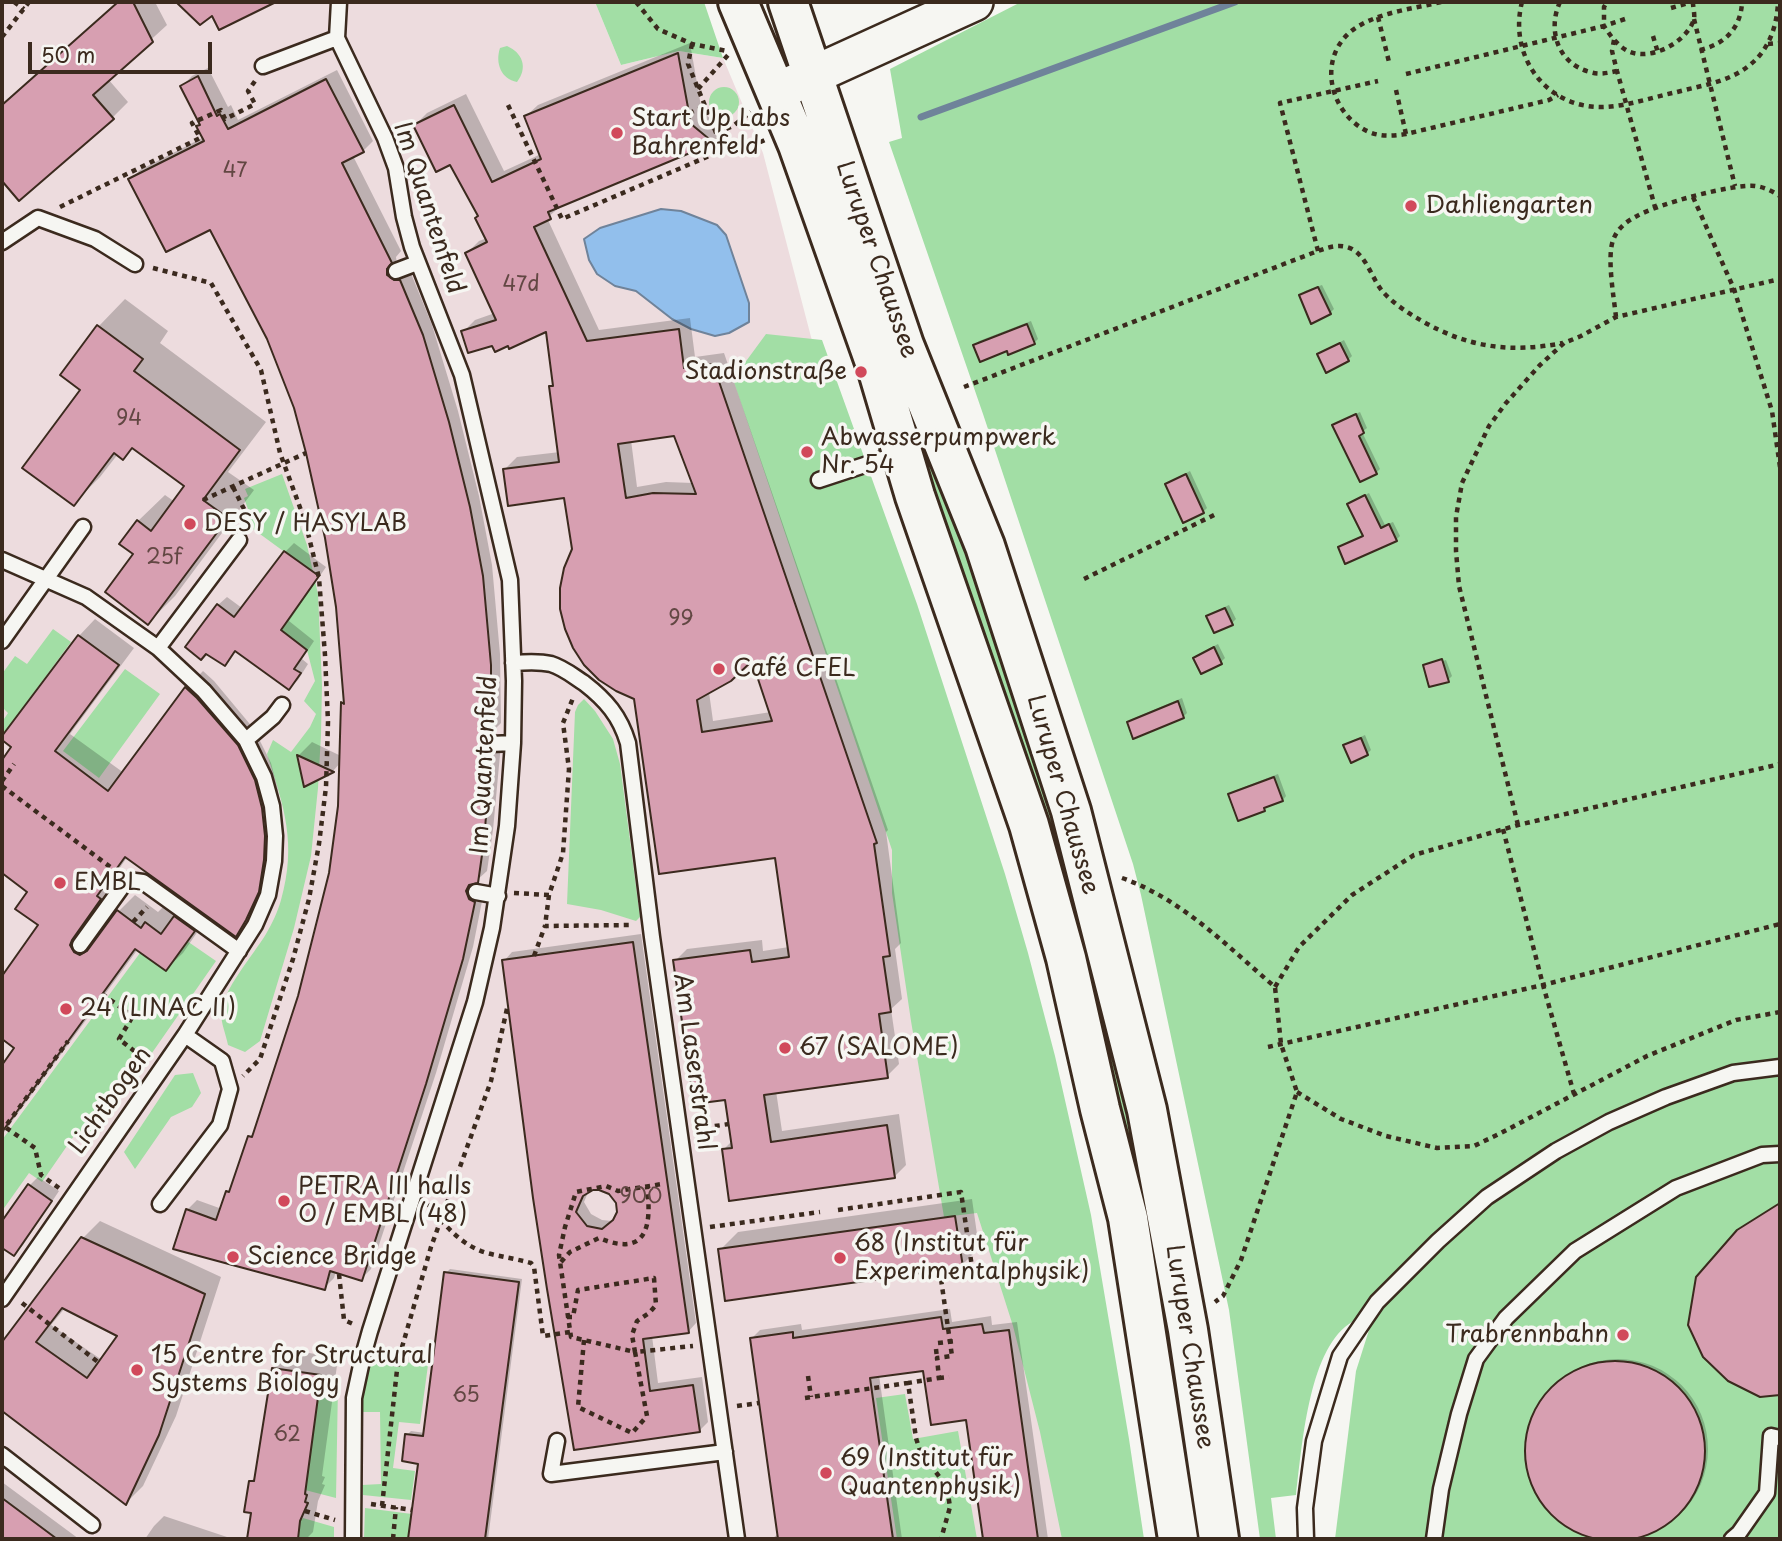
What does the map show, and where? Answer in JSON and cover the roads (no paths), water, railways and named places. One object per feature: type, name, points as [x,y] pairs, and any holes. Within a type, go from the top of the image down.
[{"type":"main road","name":"Luruper Chaussee","points":[[738,2],[765,101],[798,145],[878,371],[915,496],[1029,825],[1066,958],[1128,1218],[1178,1539]]},
{"type":"main road","name":"Luruper Chaussee","points":[[788,2],[904,345],[985,546],[1071,811],[1147,1110],[1188,1330],[1219,1539]]},
{"type":"street","points":[[765,101],[813,75],[974,2]]},
{"type":"lane","name":"Im Quantenfeld","points":[[339,2],[337,38],[385,138],[396,169],[404,217],[417,262],[462,375],[510,580],[513,663],[513,744],[508,826],[498,893],[475,1002],[363,1356],[354,1398],[353,1532]]},
{"type":"lane","points":[[264,66],[337,38]]},
{"type":"lane","points":[[2,242],[38,218],[96,239],[135,264]]},
{"type":"lane","points":[[396,271],[417,262]]},
{"type":"lane","points":[[819,480],[902,453]]},
{"type":"lane","points":[[2,640],[83,527]]},
{"type":"lane","points":[[158,648],[239,540]]},
{"type":"lane","name":"Lichtbogen","points":[[2,560],[86,597],[158,648],[204,691],[246,740],[264,778],[275,836],[268,895],[255,925],[185,1035],[4,1296]]},
{"type":"lane","name":"Am Laserstrahl","points":[[513,663],[548,663],[570,673],[607,702],[617,715],[628,743],[737,1539]]},
{"type":"lane","points":[[246,740],[273,717],[282,705]]},
{"type":"lane","points":[[491,744],[513,744]]},
{"type":"lane","points":[[80,945],[127,880],[143,883],[239,951]]},
{"type":"lane","points":[[476,892],[498,893]]},
{"type":"lane","points":[[160,1204],[220,1125],[230,1089],[222,1061],[185,1035]]},
{"type":"lane","points":[[1306,1539],[1305,1508],[1314,1441],[1340,1356],[1377,1302],[1438,1241],[1487,1197],[1556,1151],[1609,1122],[1666,1097],[1734,1073],[1780,1067]]},
{"type":"lane","points":[[1434,1539],[1441,1489],[1459,1414],[1476,1359],[1506,1318],[1575,1251],[1676,1188],[1762,1155],[1780,1154]]},
{"type":"lane","points":[[1732,1539],[1767,1493],[1771,1436],[1780,1438]]},
{"type":"lane","points":[[557,1441],[551,1474],[725,1452]]},
{"type":"lane","points":[[2,1455],[92,1525]]},
{"type":"water","points":[[661,209],[681,211],[717,225],[726,235],[749,303],[749,322],[729,333],[715,336],[691,329],[672,319],[636,291],[615,286],[597,274],[589,260],[584,239],[600,228]]},
{"type":"waterway","points":[[921,117],[1235,2]]},
{"type":"place","name":"Start Up Labs Bahrenfeld","points":[[617,133]]},
{"type":"place","name":"Dahliengarten","points":[[1411,206]]},
{"type":"place","name":"Stadionstraße","points":[[861,372]]},
{"type":"place","name":"Abwasserpumpwerk Nr. 54","points":[[807,452]]},
{"type":"place","name":"DESY / HASYLAB","points":[[190,524]]},
{"type":"place","name":"Café CFEL","points":[[719,669]]},
{"type":"place","name":"EMBL","points":[[60,883]]},
{"type":"place","name":"24 (LINAC II)","points":[[66,1009]]},
{"type":"place","name":"67 (SALOME)","points":[[785,1048]]},
{"type":"place","name":"PETRA III halls O / EMBL (48)","points":[[284,1201]]},
{"type":"place","name":"Science Bridge","points":[[233,1257]]},
{"type":"place","name":"68 (Institut für Experimentalphysik)","points":[[840,1258]]},
{"type":"place","name":"Trabrennbahn","points":[[1623,1335]]},
{"type":"place","name":"15 Centre for Structural Systems Biology","points":[[137,1370]]},
{"type":"place","name":"69 (Institut für Quantenphysik)","points":[[826,1473]]}]
